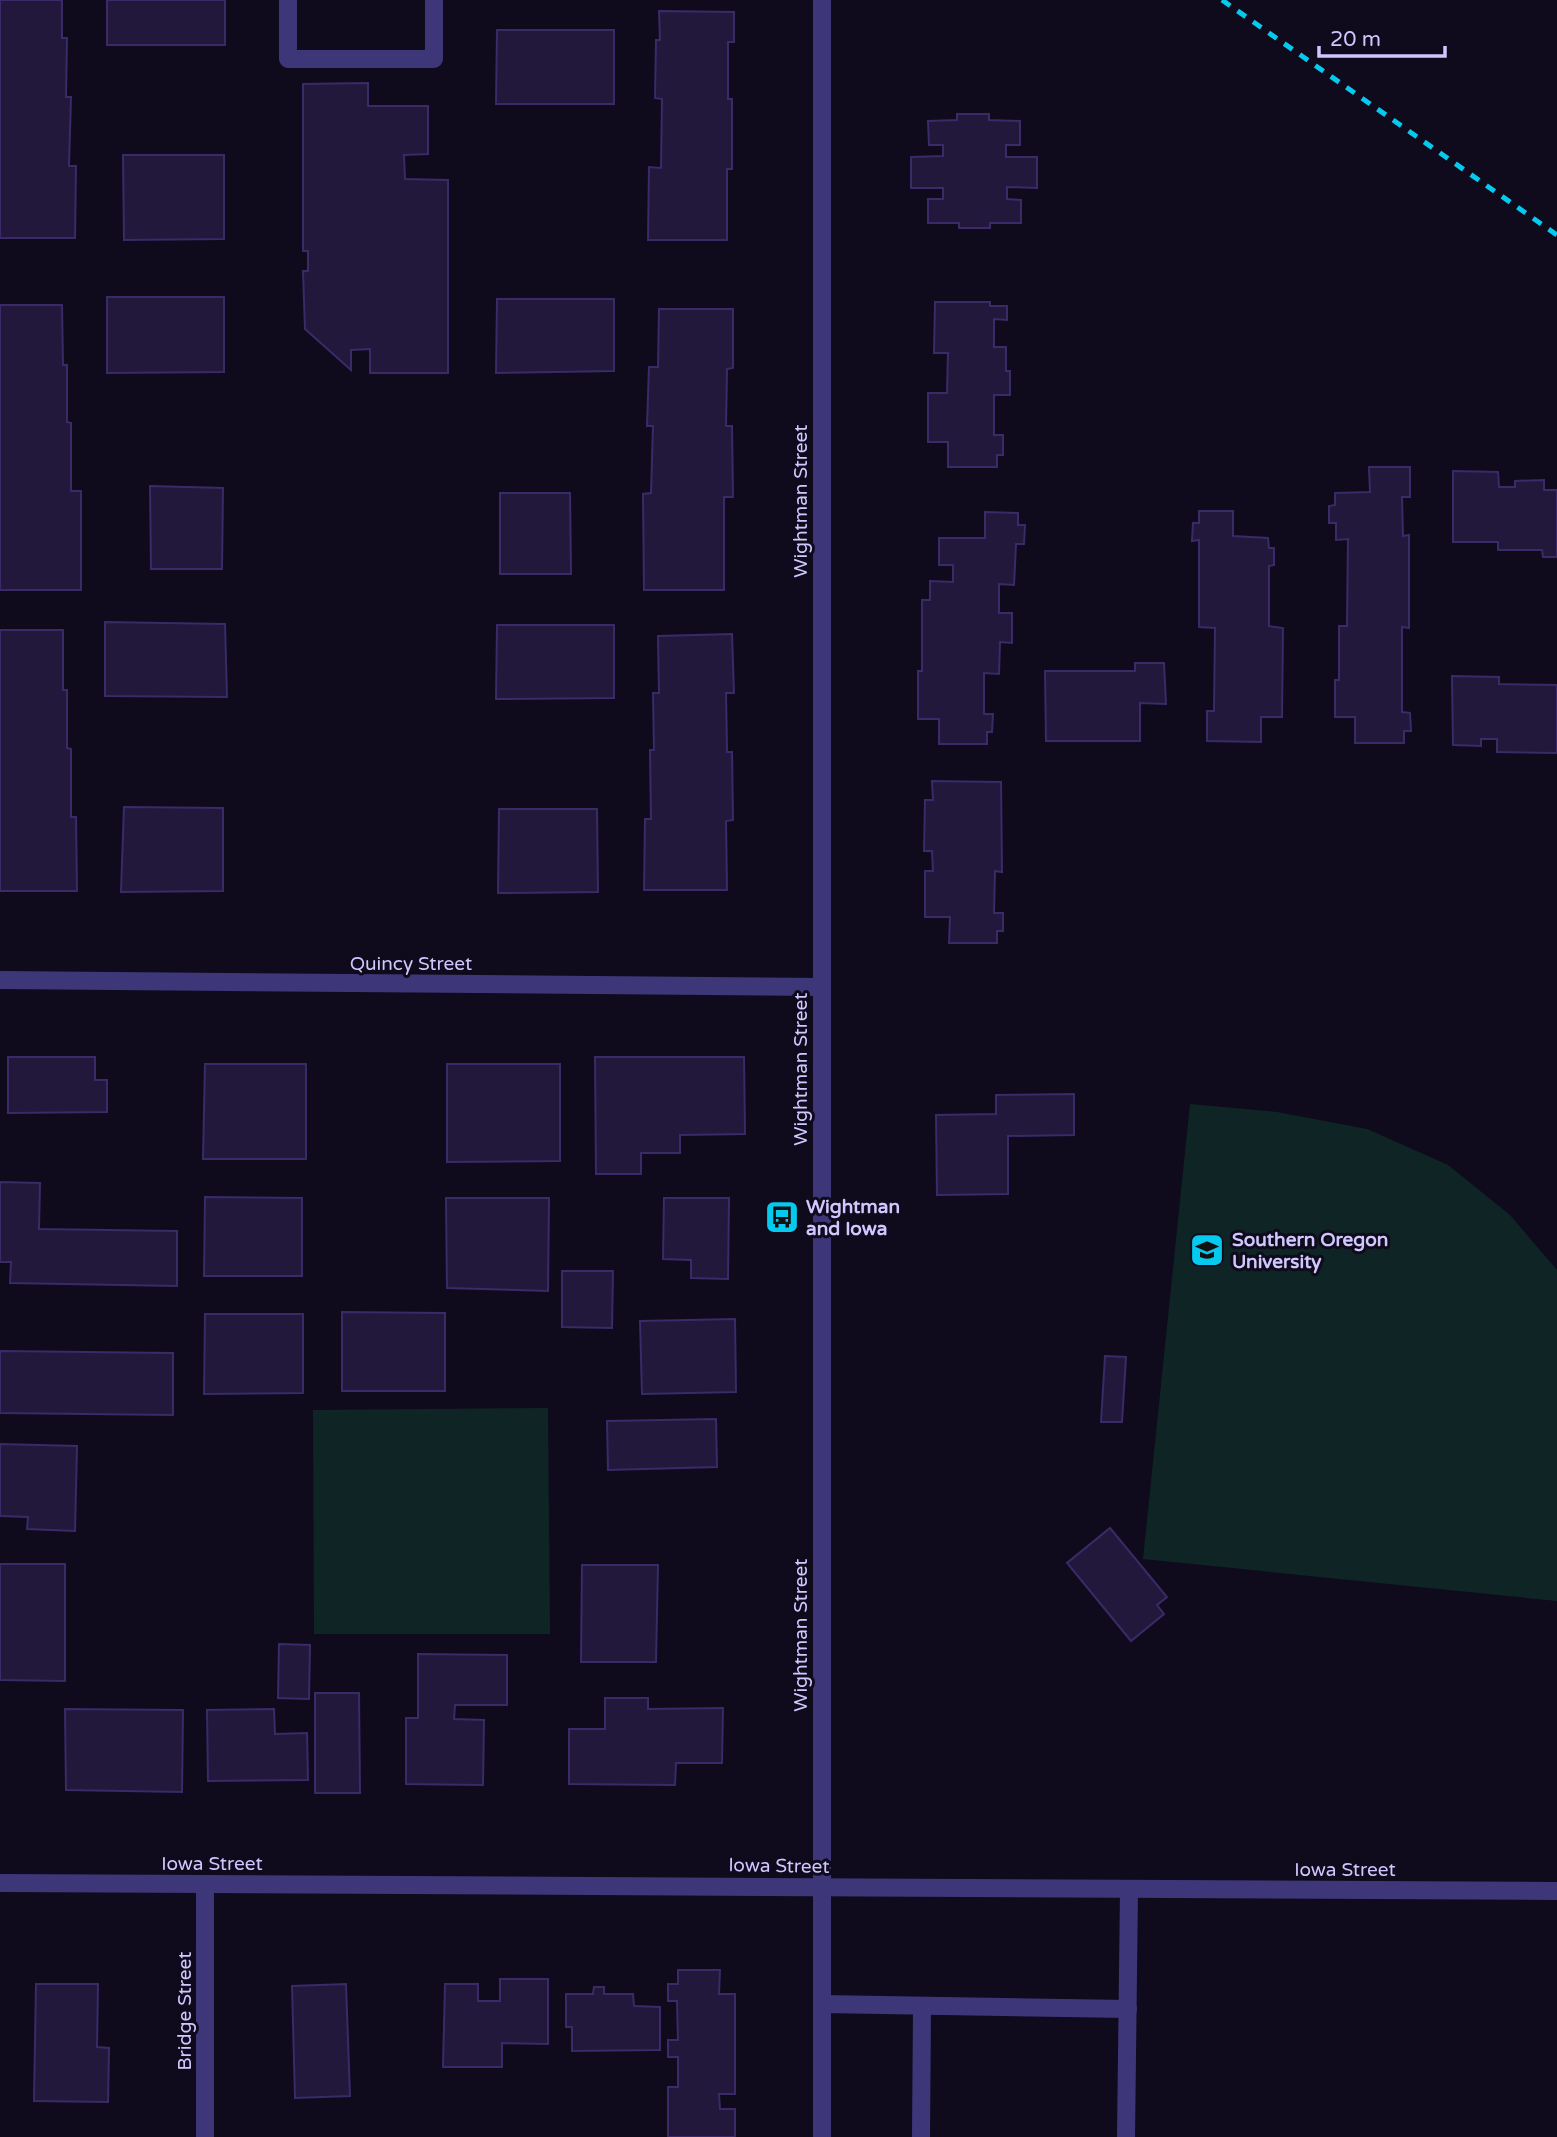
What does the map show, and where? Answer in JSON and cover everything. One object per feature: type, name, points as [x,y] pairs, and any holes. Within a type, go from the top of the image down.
[{"type":"street","points":[[288,0],[288,59],[434,59],[434,0]]},
{"type":"street","name":"Wightman Street","points":[[822,0],[822,2137]]},
{"type":"street","name":"Quincy Street","points":[[0,980],[821,987]]},
{"type":"street","name":"Iowa Street","points":[[0,1883],[1557,1891]]},
{"type":"street","name":"Bridge Street","points":[[205,1884],[205,2137]]},
{"type":"street","points":[[1126,2137],[1129,1890]]},
{"type":"street","points":[[822,2004],[1128,2009]]},
{"type":"street","points":[[921,2137],[922,2006]]},
{"type":"green space","points":[[1190,1104],[1277,1112],[1367,1129],[1448,1165],[1510,1215],[1557,1270],[1557,1601],[1143,1559]]},
{"type":"green space","points":[[548,1408],[550,1634],[314,1634],[313,1410]]},
{"type":"building","points":[[0,0],[62,0],[62,38],[67,38],[66,97],[71,97],[69,166],[76,166],[75,238],[0,238]]},
{"type":"building","points":[[107,0],[225,0],[225,45],[107,45]]},
{"type":"building","points":[[659,11],[734,12],[734,42],[728,42],[728,99],[732,99],[732,169],[727,169],[727,240],[648,240],[649,167],[661,168],[662,99],[655,98],[656,40],[660,40]]},
{"type":"building","points":[[497,30],[614,30],[614,104],[496,104]]},
{"type":"building","points":[[368,83],[368,106],[428,106],[428,154],[404,155],[405,179],[448,180],[448,373],[370,373],[370,349],[351,350],[351,370],[305,329],[303,271],[308,271],[308,251],[303,251],[303,84]]},
{"type":"building","points":[[957,114],[989,114],[989,120],[1020,121],[1020,145],[1006,145],[1006,157],[1037,157],[1037,188],[1007,187],[1007,199],[1021,200],[1021,223],[990,223],[990,228],[959,228],[959,223],[928,223],[928,199],[943,199],[943,188],[911,188],[911,157],[943,156],[943,145],[929,145],[928,121],[957,120]]},
{"type":"building","points":[[123,155],[224,155],[224,239],[124,240]]},
{"type":"building","points":[[107,297],[224,297],[224,372],[107,373]]},
{"type":"building","points":[[497,299],[614,299],[614,371],[496,373]]},
{"type":"building","points":[[935,302],[990,302],[990,306],[1007,306],[1007,320],[994,319],[994,347],[1006,347],[1006,371],[1010,371],[1010,395],[994,395],[994,435],[1003,435],[1003,455],[997,455],[997,467],[948,467],[948,442],[928,442],[928,393],[947,393],[948,353],[934,353]]},
{"type":"building","points":[[0,305],[62,305],[63,365],[67,365],[67,422],[71,423],[71,491],[81,491],[81,590],[0,590]]},
{"type":"building","points":[[659,309],[733,309],[733,368],[727,369],[726,426],[732,426],[733,497],[724,497],[724,590],[644,590],[643,494],[651,493],[653,426],[647,426],[649,367],[658,367]]},
{"type":"building","points":[[1369,467],[1410,467],[1410,497],[1402,497],[1403,536],[1409,535],[1409,628],[1402,627],[1402,712],[1410,713],[1411,731],[1404,731],[1404,743],[1355,743],[1355,717],[1335,717],[1335,680],[1339,680],[1339,626],[1347,626],[1348,539],[1336,540],[1336,523],[1329,523],[1329,506],[1335,505],[1335,493],[1370,492]]},
{"type":"building","points":[[1453,471],[1498,472],[1499,487],[1515,487],[1515,481],[1544,480],[1544,490],[1557,490],[1557,557],[1543,557],[1542,550],[1498,550],[1498,542],[1453,542]]},
{"type":"building","points":[[150,486],[223,488],[222,569],[151,569]]},
{"type":"building","points":[[500,493],[570,493],[571,574],[500,574]]},
{"type":"building","points":[[1199,511],[1233,511],[1233,536],[1268,538],[1269,548],[1274,548],[1274,565],[1269,566],[1269,626],[1283,628],[1282,717],[1261,717],[1261,742],[1207,741],[1207,711],[1214,711],[1215,628],[1199,627],[1199,540],[1192,541],[1193,523],[1199,523]]},
{"type":"building","points":[[985,512],[1018,513],[1018,525],[1025,525],[1024,544],[1016,544],[1014,585],[999,584],[999,613],[1012,613],[1012,643],[1000,642],[999,674],[984,673],[984,714],[993,714],[992,732],[987,732],[987,744],[939,744],[939,719],[918,719],[918,671],[922,671],[922,600],[930,600],[930,581],[953,582],[953,565],[939,565],[939,538],[985,538]]},
{"type":"building","points":[[105,622],[225,624],[227,697],[105,696]]},
{"type":"building","points":[[497,625],[614,625],[614,698],[496,699]]},
{"type":"building","points":[[0,630],[63,630],[63,690],[67,690],[67,748],[71,749],[71,817],[76,817],[77,891],[0,891]]},
{"type":"building","points":[[732,634],[734,693],[726,693],[727,752],[732,752],[733,820],[726,821],[727,890],[644,890],[645,819],[651,819],[653,693],[659,693],[658,636]]},
{"type":"building","points":[[1135,663],[1164,663],[1166,704],[1140,703],[1140,741],[1046,741],[1045,671],[1135,671]]},
{"type":"building","points":[[1452,676],[1499,677],[1499,684],[1557,685],[1557,753],[1497,752],[1497,739],[1481,739],[1481,746],[1453,745]]},
{"type":"building","points":[[932,781],[1001,782],[1002,872],[995,871],[994,913],[1003,913],[1003,931],[997,931],[997,943],[949,943],[950,917],[925,917],[925,871],[933,871],[932,851],[924,851],[925,800],[933,800]]},
{"type":"building","points":[[124,807],[223,808],[223,891],[121,892]]},
{"type":"building","points":[[499,809],[597,809],[598,892],[498,893]]},
{"type":"building","points":[[8,1057],[95,1057],[95,1080],[107,1080],[107,1112],[8,1113]]},
{"type":"building","points":[[595,1057],[744,1057],[745,1134],[680,1135],[680,1153],[641,1153],[641,1174],[596,1174]]},
{"type":"building","points":[[205,1064],[306,1064],[306,1159],[203,1159]]},
{"type":"building","points":[[447,1064],[560,1064],[560,1161],[447,1162]]},
{"type":"building","points":[[1074,1094],[1074,1135],[1008,1136],[1008,1194],[937,1195],[936,1115],[996,1114],[996,1095]]},
{"type":"building","points":[[0,1182],[40,1183],[39,1229],[177,1231],[177,1286],[10,1283],[11,1262],[0,1262]]},
{"type":"building","points":[[205,1197],[302,1198],[302,1276],[204,1276]]},
{"type":"building","points":[[446,1198],[549,1198],[548,1291],[447,1288]]},
{"type":"building","points":[[664,1198],[729,1198],[728,1279],[691,1278],[691,1260],[663,1259]]},
{"type":"building","points":[[562,1271],[613,1271],[612,1328],[562,1327]]},
{"type":"building","points":[[342,1312],[445,1313],[445,1391],[342,1391]]},
{"type":"building","points":[[205,1314],[303,1314],[303,1393],[204,1394]]},
{"type":"building","points":[[735,1319],[736,1392],[642,1394],[640,1321]]},
{"type":"building","points":[[0,1351],[173,1353],[173,1415],[0,1413]]},
{"type":"building","points":[[1105,1356],[1126,1357],[1122,1422],[1101,1422]]},
{"type":"building","points":[[716,1419],[717,1467],[608,1470],[607,1421]]},
{"type":"building","points":[[0,1444],[77,1446],[75,1531],[27,1529],[28,1517],[0,1516]]},
{"type":"building","points":[[1110,1528],[1167,1597],[1157,1605],[1164,1614],[1131,1641],[1067,1563]]},
{"type":"building","points":[[0,1564],[65,1564],[65,1681],[0,1680]]},
{"type":"building","points":[[582,1565],[658,1565],[656,1662],[581,1662]]},
{"type":"building","points":[[279,1644],[310,1645],[309,1699],[278,1698]]},
{"type":"building","points":[[418,1654],[507,1655],[507,1705],[455,1705],[454,1719],[484,1720],[483,1785],[406,1784],[406,1718],[418,1718]]},
{"type":"building","points":[[315,1693],[359,1693],[360,1793],[315,1793]]},
{"type":"building","points":[[605,1698],[648,1698],[648,1709],[723,1708],[722,1763],[676,1763],[675,1785],[569,1784],[569,1729],[605,1729]]},
{"type":"building","points":[[65,1709],[183,1710],[182,1792],[66,1790]]},
{"type":"building","points":[[274,1709],[275,1734],[307,1733],[308,1780],[208,1781],[207,1710]]},
{"type":"building","points":[[678,1970],[720,1970],[719,1994],[735,1994],[735,2094],[719,2094],[720,2109],[735,2109],[735,2137],[668,2137],[668,2087],[678,2087],[678,2057],[668,2057],[668,2040],[678,2040],[677,2001],[668,2001],[668,1984],[678,1984]]},
{"type":"building","points":[[500,1979],[548,1979],[548,2044],[502,2043],[502,2067],[443,2067],[445,1984],[478,1984],[478,2001],[500,2001]]},
{"type":"building","points":[[36,1984],[98,1984],[97,2047],[109,2048],[108,2102],[34,2101]]},
{"type":"building","points":[[346,1984],[350,2096],[295,2098],[292,1986]]},
{"type":"building","points":[[594,1987],[604,1987],[604,1994],[633,1994],[634,2006],[660,2007],[660,2050],[572,2051],[572,2027],[566,2027],[566,1994],[593,1994]]},
{"type":"railway","points":[[1222,0],[1557,235]]},
{"type":"place","name":"Wightman and Iowa","points":[[782,1217]]},
{"type":"place","name":"Southern Oregon University","points":[[1207,1250]]}]
